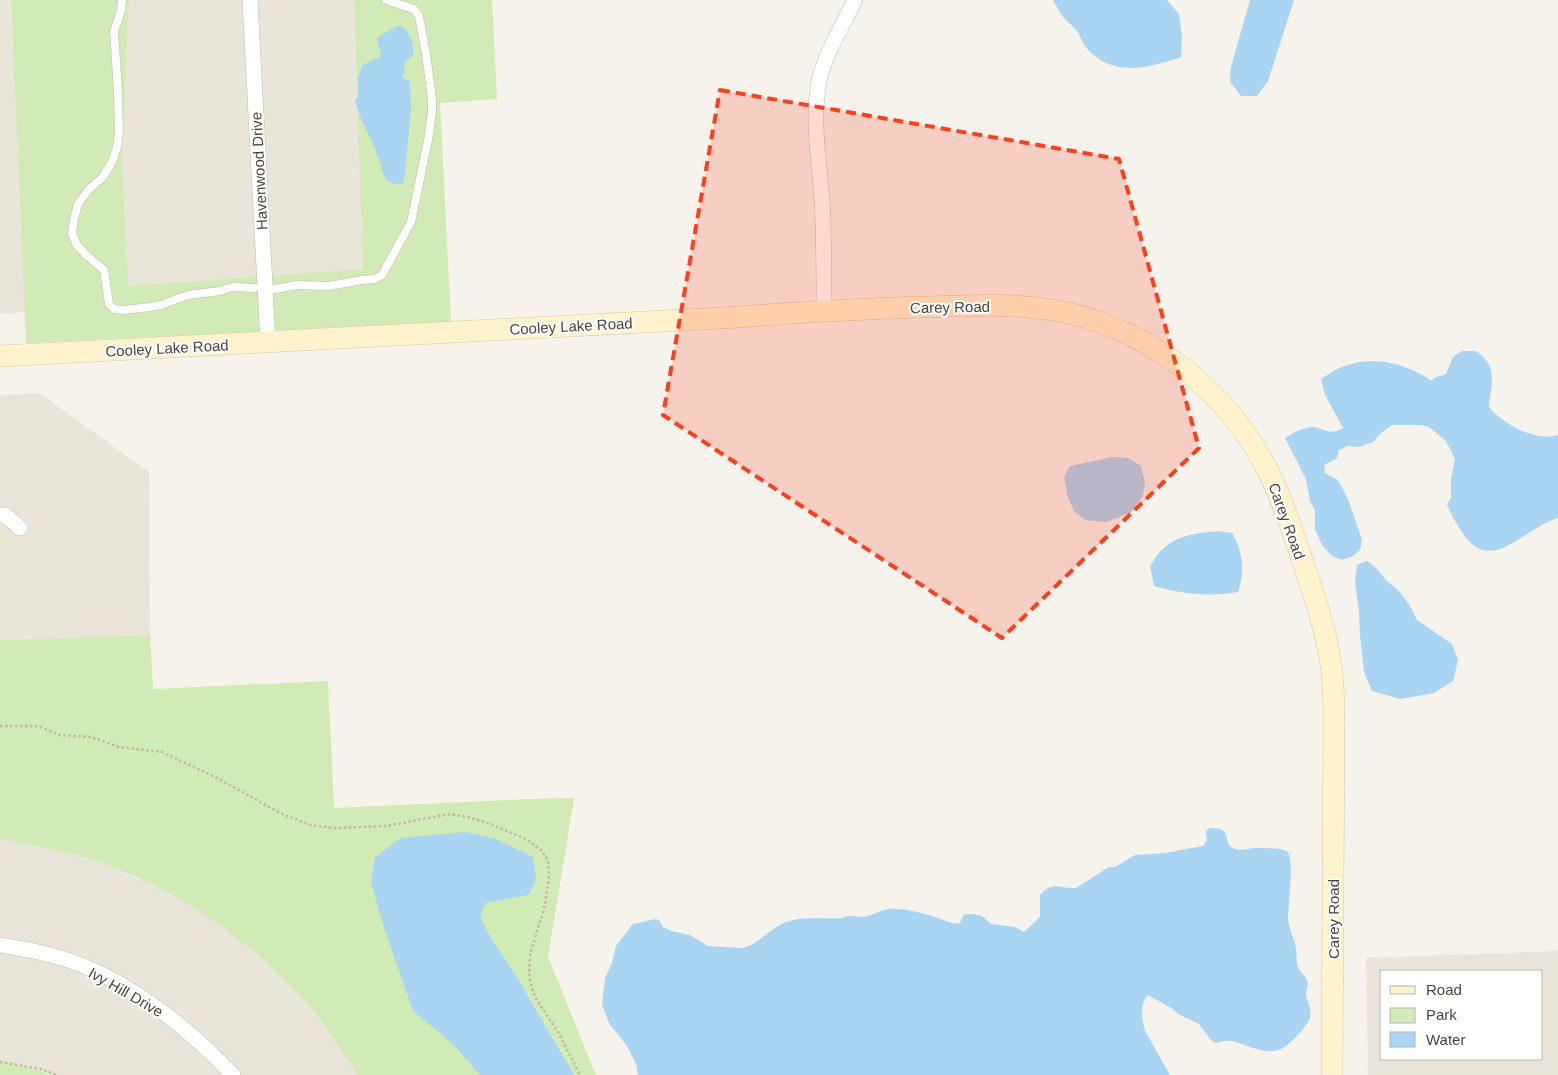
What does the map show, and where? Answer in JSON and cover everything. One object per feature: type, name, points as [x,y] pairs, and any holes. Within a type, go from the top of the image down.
[{"type":"street","name":"Havenwood Drive","points":[[250,0],[268,343]]},
{"type":"street","points":[[824,310],[823,218],[817,99],[820,76],[829,52],[855,0]]},
{"type":"street","name":"Carey Road","points":[[824,310],[1015,306],[1053,310],[1084,318],[1130,335],[1155,348],[1178,364],[1218,400],[1248,436],[1268,470],[1286,515],[1321,620],[1332,672],[1334,714],[1332,1075]]},
{"type":"street","name":"Cooley Lake Road","points":[[0,356],[722,318],[824,310]]},
{"type":"street","points":[[0,515],[5,515],[20,528]]},
{"type":"street","name":"Ivy Hill Drive","points":[[0,945],[71,961],[107,978],[142,998],[177,1022],[209,1050],[233,1075]]},
{"type":"lane","points":[[122,0],[121,11],[114,31],[119,132],[117,148],[111,164],[102,178],[89,189],[78,204],[72,234],[85,254],[104,270],[109,304],[114,309],[124,310],[156,306],[188,294],[201,292],[232,288],[254,288]]},
{"type":"lane","points":[[275,289],[297,285],[329,286],[375,279],[382,275],[410,222],[428,140],[432,99],[419,16],[414,8],[386,0]]},
{"type":"path","points":[[0,726],[38,726],[60,735],[91,737],[119,748],[162,752],[222,780],[280,813],[310,825],[334,828],[386,826],[450,814],[467,816],[526,839],[541,850],[548,860],[549,876],[544,910],[532,950],[529,968],[530,980],[538,1002],[558,1032],[580,1075]]},
{"type":"path","points":[[0,1062],[41,1069],[57,1075]]},
{"type":"highlighted area","points":[[720,90],[1119,159],[1199,448],[1002,638],[663,415]]},
{"type":"shaded area","points":[[0,0],[11,0],[25,312],[0,314]]},
{"type":"shaded area","points":[[129,0],[354,0],[364,269],[127,286],[122,162]]},
{"type":"shaded area","points":[[39,393],[149,472],[150,635],[0,640],[0,395]]},
{"type":"shaded area","points":[[0,839],[51,849],[103,864],[149,884],[195,908],[235,936],[274,970],[309,1006],[340,1047],[357,1075],[52,1075],[0,1059]]},
{"type":"shaded area","points":[[1558,951],[1558,1075],[1368,1075],[1366,958]]},
{"type":"green space","points":[[11,0],[129,0],[122,162],[128,286],[363,269],[354,0],[492,0],[497,99],[440,103],[451,323],[26,343]]},
{"type":"green space","points":[[150,635],[153,689],[328,681],[334,808],[574,798],[548,957],[596,1075],[357,1075],[329,1032],[301,997],[246,945],[224,928],[178,899],[129,874],[91,860],[0,839],[0,640]]},
{"type":"green space","points":[[0,1059],[52,1075],[0,1075]]},
{"type":"water","points":[[1053,0],[1167,0],[1179,14],[1182,37],[1181,57],[1155,65],[1129,68],[1105,62],[1084,45],[1077,31],[1063,17]]},
{"type":"water","points":[[1250,0],[1294,0],[1268,81],[1257,96],[1241,96],[1230,82],[1231,67]]},
{"type":"water","points":[[397,26],[401,26],[409,35],[413,55],[404,64],[405,73],[402,76],[404,80],[409,80],[410,83],[411,108],[405,173],[403,183],[393,184],[385,176],[355,100],[358,97],[358,79],[362,65],[380,57],[378,37]]},
{"type":"water","points":[[1462,351],[1476,351],[1488,363],[1492,376],[1489,407],[1502,420],[1530,434],[1549,437],[1558,435],[1558,518],[1506,546],[1494,550],[1483,550],[1471,543],[1460,529],[1447,505],[1451,498],[1451,479],[1455,459],[1446,441],[1429,427],[1421,425],[1392,425],[1373,442],[1359,447],[1348,446],[1339,450],[1337,458],[1324,465],[1325,473],[1338,480],[1348,499],[1362,540],[1360,550],[1353,556],[1342,560],[1332,556],[1322,545],[1315,529],[1315,510],[1310,501],[1306,479],[1285,438],[1298,431],[1312,427],[1329,432],[1338,431],[1343,428],[1325,395],[1321,379],[1339,368],[1353,363],[1376,361],[1400,365],[1432,381],[1434,378],[1446,374],[1453,357]]},
{"type":"water","points":[[1113,457],[1128,458],[1141,466],[1145,482],[1143,496],[1130,513],[1106,522],[1085,520],[1074,511],[1068,498],[1064,477],[1070,466]]},
{"type":"water","points":[[1218,531],[1232,533],[1239,547],[1242,577],[1238,592],[1196,594],[1154,586],[1150,566],[1159,553],[1168,545],[1188,536]]},
{"type":"water","points":[[1367,561],[1399,591],[1417,620],[1452,644],[1458,660],[1453,681],[1434,693],[1400,699],[1372,691],[1364,672],[1355,583],[1357,565]]},
{"type":"water","points":[[1210,828],[1222,830],[1233,848],[1241,850],[1256,848],[1276,849],[1287,851],[1289,856],[1291,873],[1288,919],[1296,948],[1298,967],[1308,982],[1306,995],[1310,1014],[1307,1024],[1300,1033],[1289,1044],[1279,1050],[1258,1050],[1229,1041],[1216,1043],[1211,1040],[1199,1024],[1178,1014],[1173,1009],[1148,995],[1142,1007],[1145,1031],[1170,1075],[638,1075],[636,1064],[627,1046],[609,1023],[602,1005],[605,978],[612,963],[616,946],[633,924],[656,919],[659,920],[663,927],[671,931],[690,935],[708,946],[743,948],[753,944],[789,921],[850,916],[864,917],[890,909],[912,911],[950,923],[960,923],[963,916],[972,914],[982,916],[991,924],[1015,927],[1024,932],[1040,917],[1040,895],[1044,890],[1053,886],[1076,888],[1109,867],[1115,867],[1135,855],[1165,853],[1203,846],[1207,840],[1206,831]]},
{"type":"water","points":[[465,832],[496,839],[533,857],[536,878],[529,895],[485,903],[480,917],[574,1075],[480,1075],[454,1045],[413,1011],[382,921],[371,882],[375,857],[401,838]]}]
